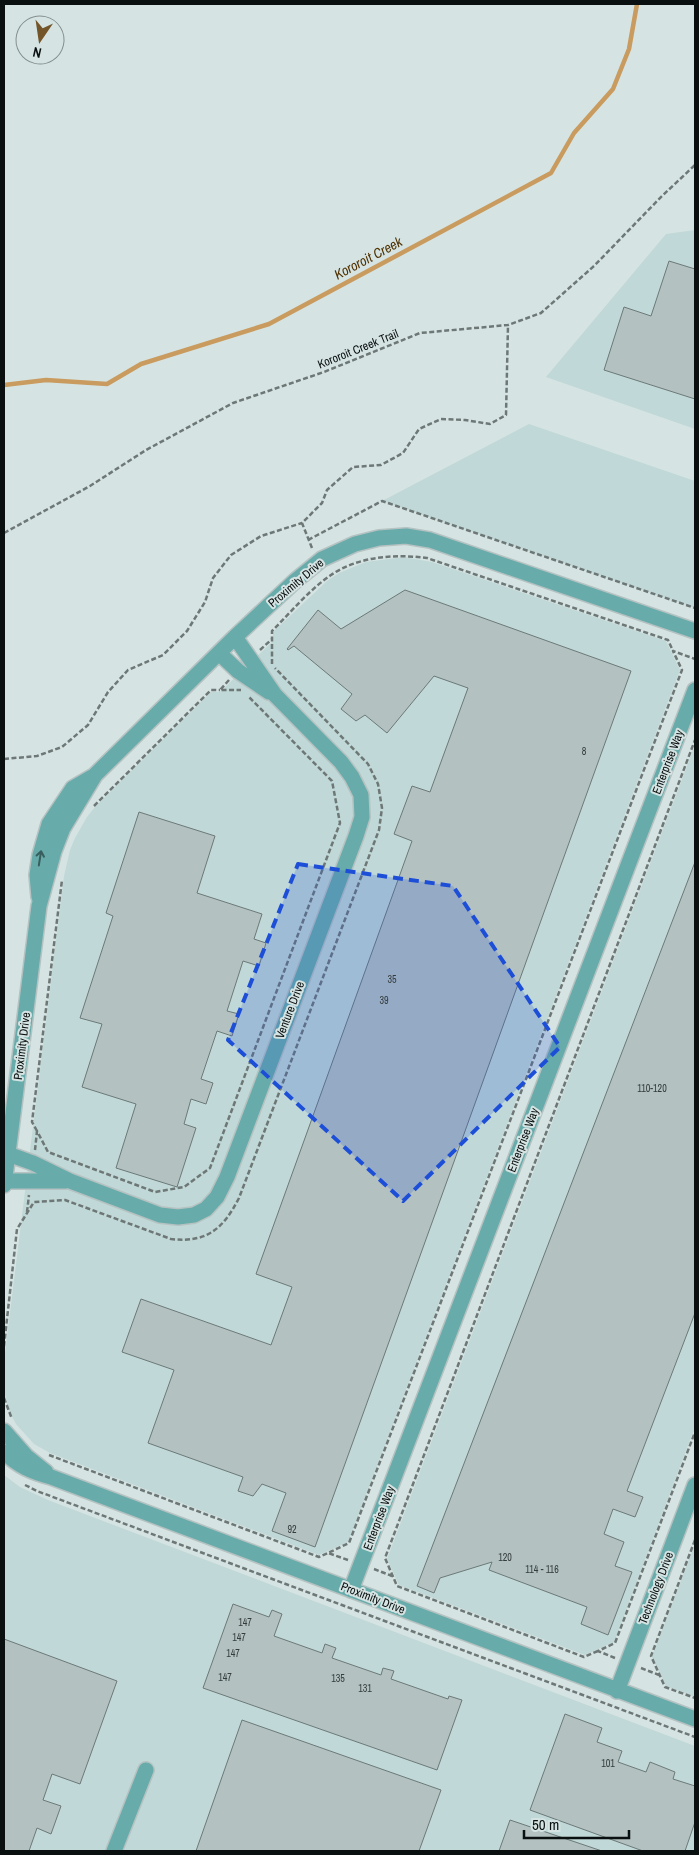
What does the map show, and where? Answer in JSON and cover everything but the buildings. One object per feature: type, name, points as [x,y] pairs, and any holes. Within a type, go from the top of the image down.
[{"type":"street","name":"Proximity Drive","points":[[4,1185],[39,906],[54,851],[63,828],[95,775],[219,653],[295,581],[322,559],[355,544],[379,538],[406,536],[430,540],[695,631]]},
{"type":"street","name":"Venture Drive","points":[[8,1154],[33,1162],[70,1182],[160,1215],[178,1217],[194,1215],[206,1209],[217,1197],[226,1177],[362,817],[361,795],[352,777],[341,762],[275,695],[235,638]]},
{"type":"street","name":"Venture Drive","points":[[219,653],[238,671],[275,695]]},
{"type":"street","name":"Enterprise Way","points":[[351,1590],[695,690]]},
{"type":"street","name":"Venture Drive","points":[[4,1181],[70,1182]]},
{"type":"street","name":"Proximity Drive","points":[[8,1425],[26,1456],[51,1476]]},
{"type":"street","name":"Proximity Drive","points":[[4,1452],[24,1468],[51,1476],[695,1719]]},
{"type":"street","name":"Technology Drive","points":[[617,1691],[695,1485]]},
{"type":"street","points":[[114,1851],[146,1770]]},
{"type":"path","name":"Kororoit Creek Trail","points":[[4,533],[90,486],[146,450],[233,403],[324,372],[420,334],[508,325],[541,312],[594,266],[695,165]]},
{"type":"path","points":[[4,759],[37,756],[62,747],[88,726],[108,692],[128,670],[162,655],[187,631],[206,602],[213,578],[231,555],[261,536],[302,523],[322,503],[327,490],[353,467],[381,465],[403,453],[419,429],[441,419],[490,424],[506,415],[508,325]]},
{"type":"path","points":[[302,523],[311,547],[322,559]]},
{"type":"path","points":[[4,1346],[17,1229],[34,1202],[65,1200],[171,1238],[185,1240],[201,1237],[217,1229],[230,1216],[239,1198],[375,839],[382,808],[378,784],[368,764],[271,664],[272,631],[331,575],[362,562],[383,557],[406,556],[427,558],[668,640],[682,670],[350,1543],[319,1557],[43,1452]]},
{"type":"path","points":[[251,659],[272,640]]},
{"type":"path","points":[[673,651],[695,659]]},
{"type":"path","points":[[220,690],[238,671]]},
{"type":"path","points":[[63,875],[32,1122],[48,1152],[155,1192],[184,1187],[210,1168],[340,823],[332,781],[242,690],[210,690],[88,812]]},
{"type":"path","points":[[598,1651],[584,1657],[397,1586],[385,1558],[695,740]]},
{"type":"path","points":[[33,1162],[37,1131]]},
{"type":"path","points":[[27,1213],[31,1180]]},
{"type":"path","points":[[4,1398],[8,1425]]},
{"type":"path","points":[[22,1483],[37,1491],[157,1537],[695,1737]]},
{"type":"path","points":[[695,1540],[651,1656],[665,1687],[695,1698]]},
{"type":"path","points":[[328,1553],[393,1576]]},
{"type":"highlighted area","points":[[298,864],[453,886],[560,1047],[403,1201],[228,1040]]},
{"type":"shaded area","points":[[695,230],[695,429],[546,377],[666,234]]},
{"type":"shaded area","points":[[529,424],[695,481],[695,608],[382,501]]},
{"type":"shaded area","points":[[404,557],[432,562],[666,641],[680,670],[348,1542],[319,1555],[50,1453],[34,1444],[16,1424],[9,1411],[4,1390],[4,1361],[64,876],[75,838],[95,807],[211,692],[220,692],[273,641],[273,632],[327,581],[339,573],[366,562]]},
{"type":"shaded area","points":[[695,745],[695,1427],[614,1642],[585,1655],[399,1585],[387,1559]]},
{"type":"shaded area","points":[[4,1475],[20,1487],[48,1500],[695,1746],[695,1851],[4,1851]]},
{"type":"shaded area","points":[[695,1544],[695,1697],[666,1686],[652,1657]]},
{"type":"waterway","name":"Kororoit Creek","points":[[4,385],[46,380],[107,384],[141,364],[269,324],[551,173],[574,133],[613,89],[629,49],[637,4]]}]
